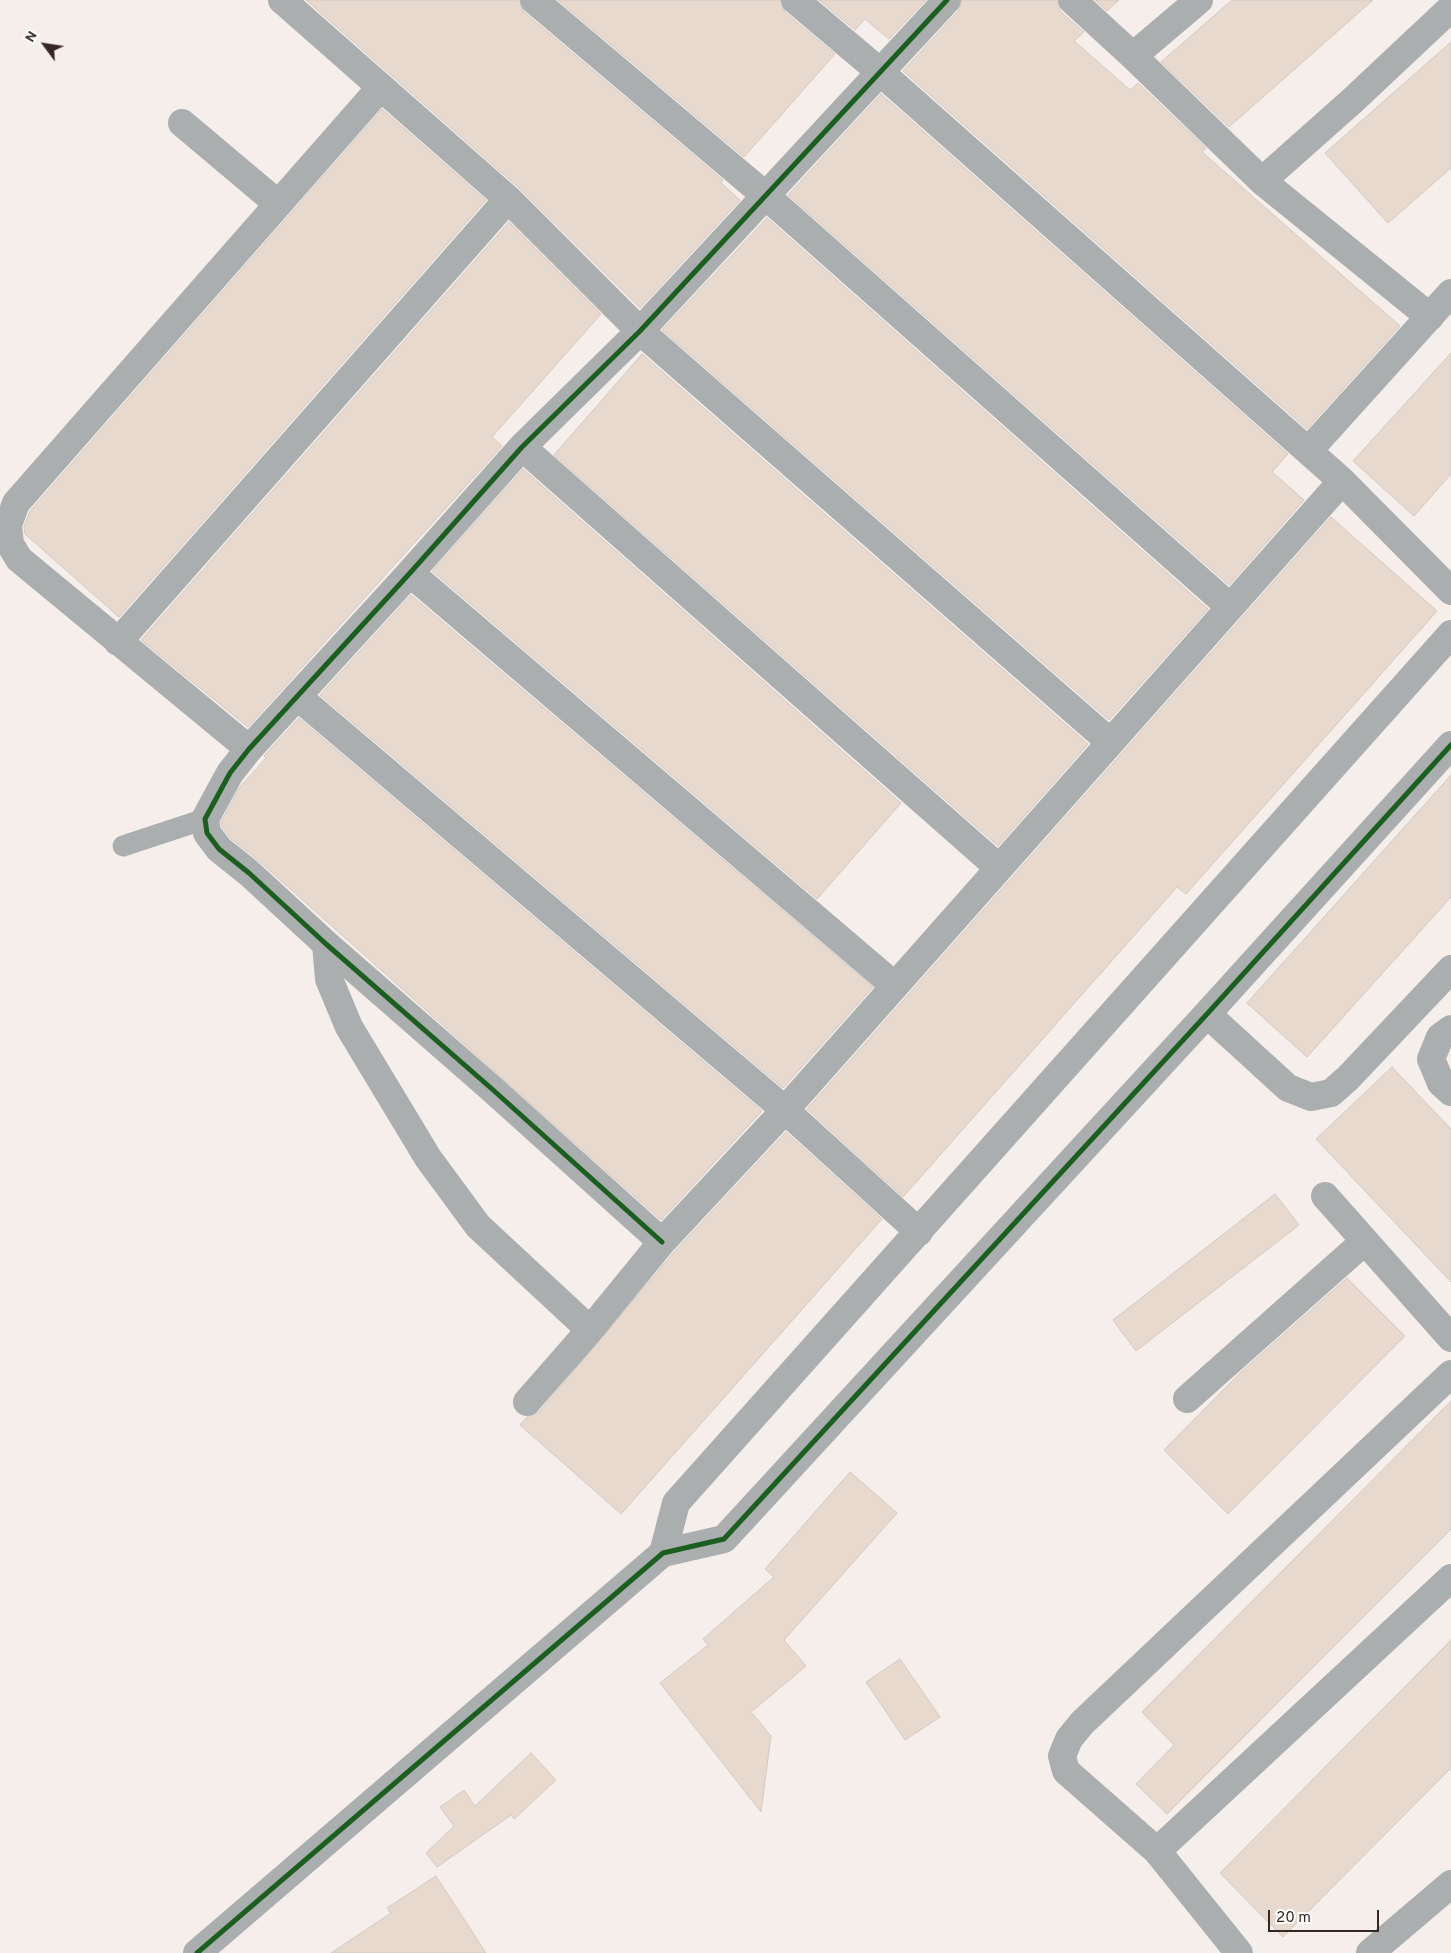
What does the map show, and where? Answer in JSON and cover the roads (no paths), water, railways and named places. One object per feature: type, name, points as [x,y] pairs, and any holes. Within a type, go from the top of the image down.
[{"type":"street","points":[[282,0],[508,199],[640,331],[1110,742]]},
{"type":"street","points":[[534,0],[766,196],[1230,607]]},
{"type":"street","points":[[795,0],[879,71],[1308,450],[1446,575]]},
{"type":"street","points":[[662,1242],[492,1089],[326,944],[249,872],[219,849],[207,833],[205,819],[230,773],[248,749],[410,573],[522,447],[640,331],[879,71],[947,0]]},
{"type":"street","points":[[1072,0],[1133,56],[1262,181],[1430,316]]},
{"type":"street","points":[[1133,56],[1200,0]]},
{"type":"street","points":[[1262,181],[1352,101],[1451,8]]},
{"type":"street","points":[[248,749],[19,559],[10,544],[8,525],[16,503],[381,87]]},
{"type":"street","points":[[182,123],[278,203]]},
{"type":"street","points":[[118,642],[508,199]]},
{"type":"street","points":[[1308,450],[1451,293]]},
{"type":"street","points":[[522,447],[999,868]]},
{"type":"street","points":[[527,1402],[590,1330],[662,1242],[785,1110],[1342,481]]},
{"type":"street","points":[[410,573],[895,986]]},
{"type":"street","points":[[663,1553],[676,1503],[1451,634]]},
{"type":"street","points":[[297,696],[785,1110],[919,1232]]},
{"type":"street","points":[[197,1953],[663,1553],[724,1540],[1451,745]]},
{"type":"street","points":[[326,944],[330,979],[349,1027],[428,1158],[478,1226],[590,1330]]},
{"type":"street","points":[[1207,1014],[1288,1088],[1311,1097],[1331,1093],[1348,1078],[1451,969]]},
{"type":"street","points":[[1451,1029],[1440,1037],[1431,1059],[1442,1083],[1451,1092]]},
{"type":"street","points":[[1325,1196],[1451,1338]]},
{"type":"street","points":[[1187,1399],[1365,1241]]},
{"type":"street","points":[[1239,1953],[1157,1851],[1066,1771],[1062,1756],[1069,1739],[1082,1723],[1451,1374]]},
{"type":"street","points":[[1157,1851],[1451,1578]]},
{"type":"street","points":[[1370,1953],[1451,1884]]},
{"type":"lane","points":[[123,846],[205,819]]}]
